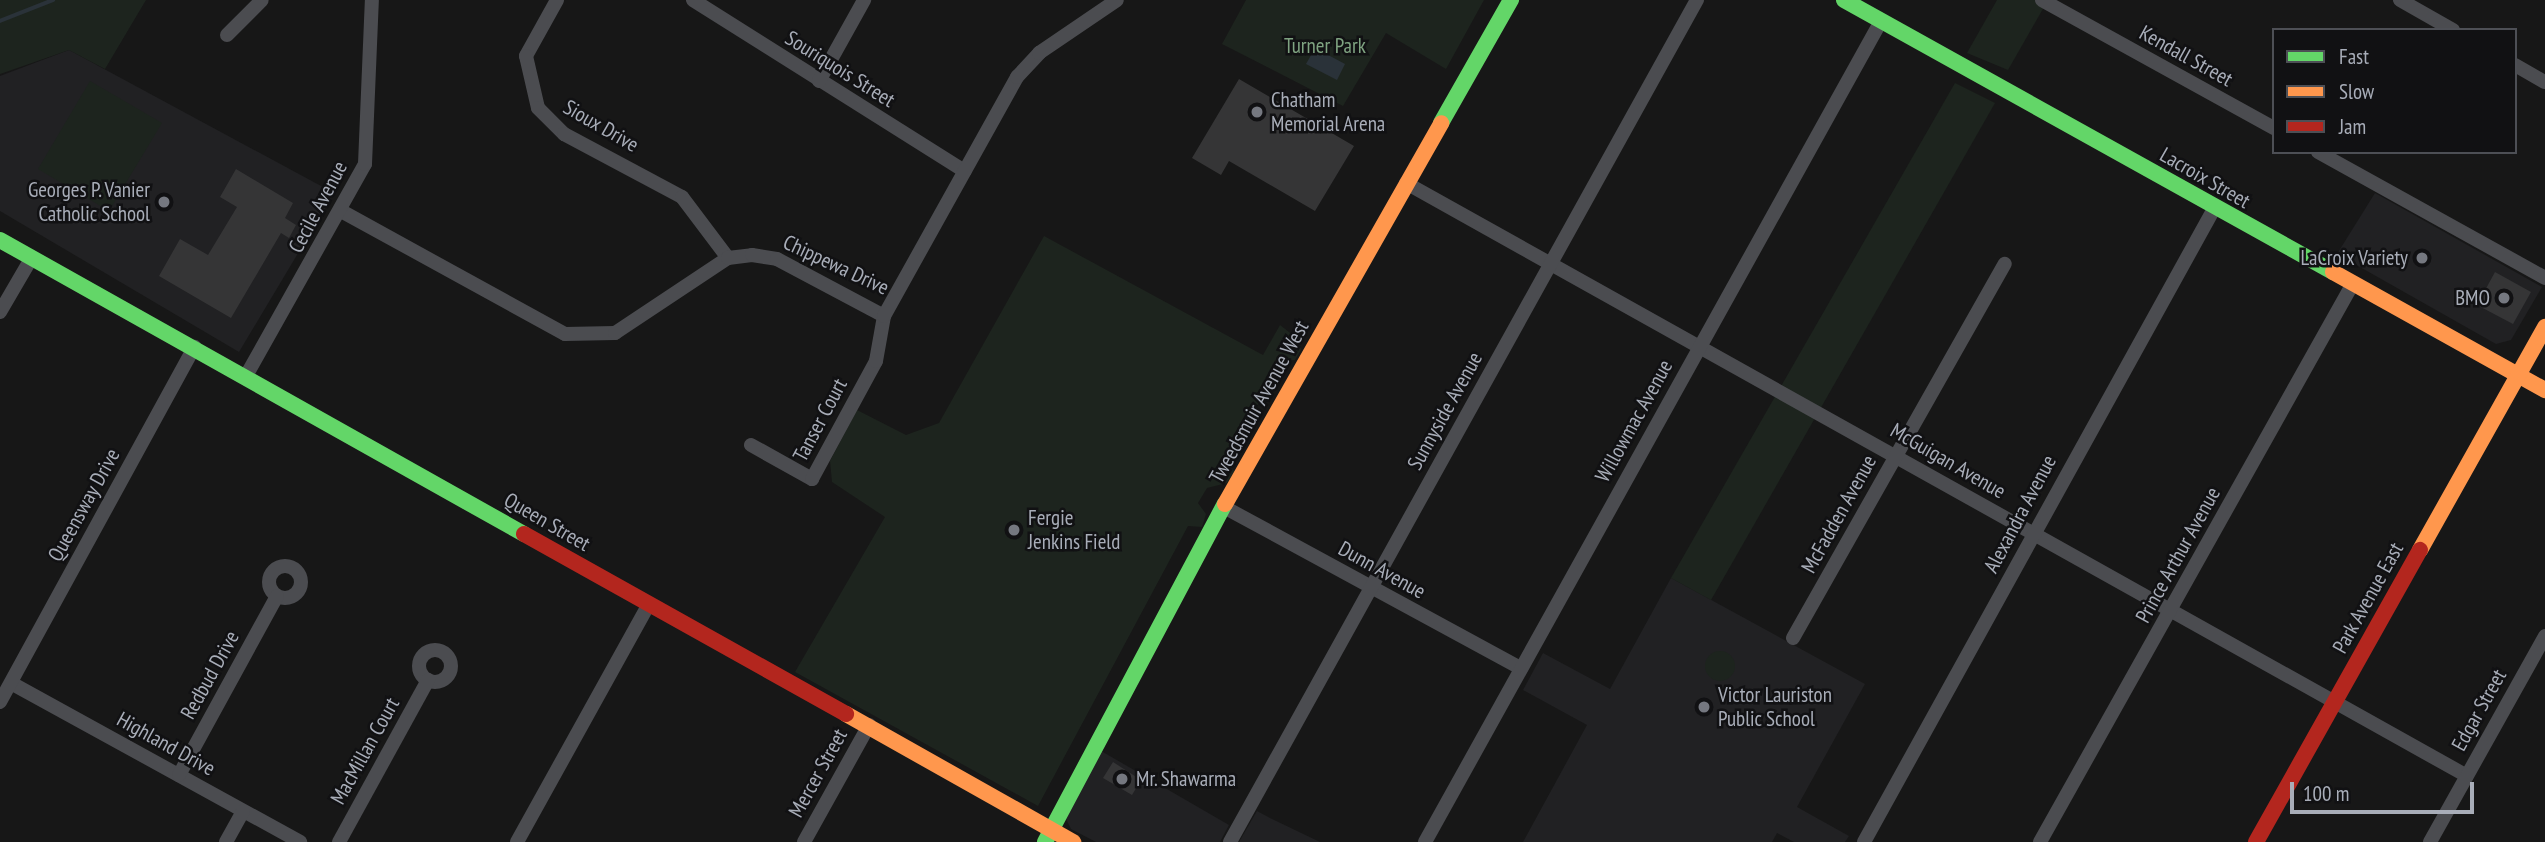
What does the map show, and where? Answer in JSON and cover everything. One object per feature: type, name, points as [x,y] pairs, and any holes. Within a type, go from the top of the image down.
[{"type":"main road","name":"Tweedsmuir Avenue West","points":[[1047,835],[1224,507],[1511,0]]},
{"type":"main road","name":"Lacroix Street","points":[[1844,0],[2215,207],[2351,287],[2545,390]]},
{"type":"main road","name":"Queen Street","points":[[0,240],[869,725],[1047,835],[1073,842]]},
{"type":"main road","name":"Park Avenue East","points":[[2256,842],[2545,327]]},
{"type":"street","points":[[227,35],[262,0]]},
{"type":"street","name":"Cecile Avenue","points":[[246,376],[343,212],[370,143],[372,0]]},
{"type":"street","name":"Sioux Drive","points":[[557,0],[526,56],[538,108],[565,134],[682,197],[728,258]]},
{"type":"street","name":"Souriquois Street","points":[[693,0],[965,171]]},
{"type":"street","points":[[819,81],[864,0]]},
{"type":"street","name":"Chippewa Drive","points":[[728,258],[777,259],[884,316],[1027,64],[1117,0]]},
{"type":"street","name":"Sunnyside Avenue","points":[[1230,842],[1369,587],[1697,0]]},
{"type":"street","name":"Kendall Street","points":[[2042,0],[2272,127]]},
{"type":"street","points":[[2400,0],[2449,28]]},
{"type":"street","name":"Willowmac Avenue","points":[[1425,842],[1881,20]]},
{"type":"street","points":[[2517,66],[2545,82]]},
{"type":"street","points":[[2322,154],[2545,278]]},
{"type":"street","name":"McGuigan Avenue","points":[[1406,183],[1701,343],[2034,535],[2174,606],[2467,776]]},
{"type":"street","name":"Alexandra Avenue","points":[[1864,842],[2215,207]]},
{"type":"street","points":[[343,212],[555,330],[578,336],[628,327],[728,258]]},
{"type":"street","points":[[0,312],[31,258]]},
{"type":"street","name":"McFadden Avenue","points":[[1793,638],[2005,264]]},
{"type":"street","name":"Prince Arthur Avenue","points":[[2040,842],[2351,287]]},
{"type":"street","name":"Tanser Court","points":[[751,445],[812,479],[876,361],[884,316]]},
{"type":"street","name":"Queensway Drive","points":[[0,702],[194,347]]},
{"type":"street","name":"Dunn Avenue","points":[[1224,507],[1521,668]]},
{"type":"street","name":"Redbud Drive","points":[[179,775],[277,596]]},
{"type":"street","points":[[517,842],[649,604]]},
{"type":"street","name":"Edgar Street","points":[[2430,842],[2545,636]]},
{"type":"street","name":"MacMillan Court","points":[[339,842],[428,680]]},
{"type":"street","name":"Highland Drive","points":[[11,683],[300,842]]},
{"type":"street","name":"Mercer Street","points":[[804,842],[869,725]]},
{"type":"street","points":[[226,842],[243,811]]},
{"type":"shaded area","points":[[1315,48],[1345,64],[1337,80],[1306,64]]},
{"type":"shaded area","name":"Georges P. Vanier Catholic School","points":[[69,50],[334,193],[239,352],[0,211],[0,76]]},
{"type":"shaded area","points":[[2375,193],[2542,287],[2511,340],[2496,344],[2337,254]]},
{"type":"shaded area","name":"Victor Lauriston Public School","points":[[1671,578],[1865,684],[1797,807],[1849,836],[1845,842],[1794,842],[1777,833],[1772,842],[1523,842],[1587,725],[1523,690],[1543,653],[1610,689]]},
{"type":"shaded area","points":[[1096,748],[1229,825],[1220,842],[1096,842],[1071,829],[1066,819]]},
{"type":"shaded area","points":[[1257,811],[1270,818],[1320,842],[1239,842]]},
{"type":"green space","points":[[0,0],[146,0],[105,69],[69,50],[0,74]]},
{"type":"green space","name":"Turner Park","points":[[1246,0],[1484,0],[1446,69],[1386,33],[1343,106],[1222,44]]},
{"type":"green space","points":[[1997,0],[2048,0],[2008,70],[1967,53]]},
{"type":"green space","points":[[90,81],[162,123],[109,211],[38,169]]},
{"type":"green space","points":[[1955,83],[1995,103],[1711,600],[1671,578]]},
{"type":"green space","points":[[1044,236],[1263,355],[1280,325],[1298,339],[1301,350],[1295,360],[1282,361],[1225,464],[1235,471],[1227,483],[1207,488],[1198,503],[1206,514],[1202,527],[1188,526],[1038,806],[795,672],[885,517],[832,482],[830,461],[857,410],[906,435],[939,423]]},
{"type":"green space","points":[[1720,651],[1731,655],[1735,666],[1731,677],[1720,681],[1709,677],[1705,666],[1709,655]]},
{"type":"building","name":"Chatham Memorial Arena","points":[[1239,79],[1354,146],[1315,211],[1229,161],[1221,175],[1192,158]]},
{"type":"building","points":[[236,169],[293,203],[285,218],[296,225],[289,238],[281,233],[231,318],[159,276],[180,239],[208,255],[237,207],[220,197]]},
{"type":"building","name":"BMO","points":[[2495,272],[2531,292],[2513,324],[2477,305]]},
{"type":"building","name":"Mr. Shawarma","points":[[1113,762],[1141,780],[1132,795],[1103,778]]},
{"type":"waterway","points":[[0,21],[53,0]]},
{"type":"traffic: fast","points":[[1441,123],[1511,0]]},
{"type":"traffic: fast","points":[[1844,0],[2333,272]]},
{"type":"traffic: fast","points":[[0,240],[524,534]]},
{"type":"traffic: fast","points":[[1045,842],[1225,504]]},
{"type":"traffic: slow","points":[[1225,504],[1441,123]]},
{"type":"traffic: slow","points":[[2333,272],[2545,390]]},
{"type":"traffic: slow","points":[[2420,550],[2545,327]]},
{"type":"traffic: slow","points":[[846,714],[1073,842]]},
{"type":"traffic: jam","points":[[524,534],[846,714]]},
{"type":"traffic: jam","points":[[2256,842],[2420,550]]},
{"type":"place","name":"Chatham Memorial Arena","points":[[1257,112]]},
{"type":"place","name":"Georges P. Vanier Catholic School","points":[[164,202]]},
{"type":"place","name":"LaCroix Variety","points":[[2422,258]]},
{"type":"place","name":"BMO","points":[[2504,298]]},
{"type":"place","name":"Fergie Jenkins Field","points":[[1014,530]]},
{"type":"place","name":"Victor Lauriston Public School","points":[[1704,707]]},
{"type":"place","name":"Mr. Shawarma","points":[[1122,779]]}]
